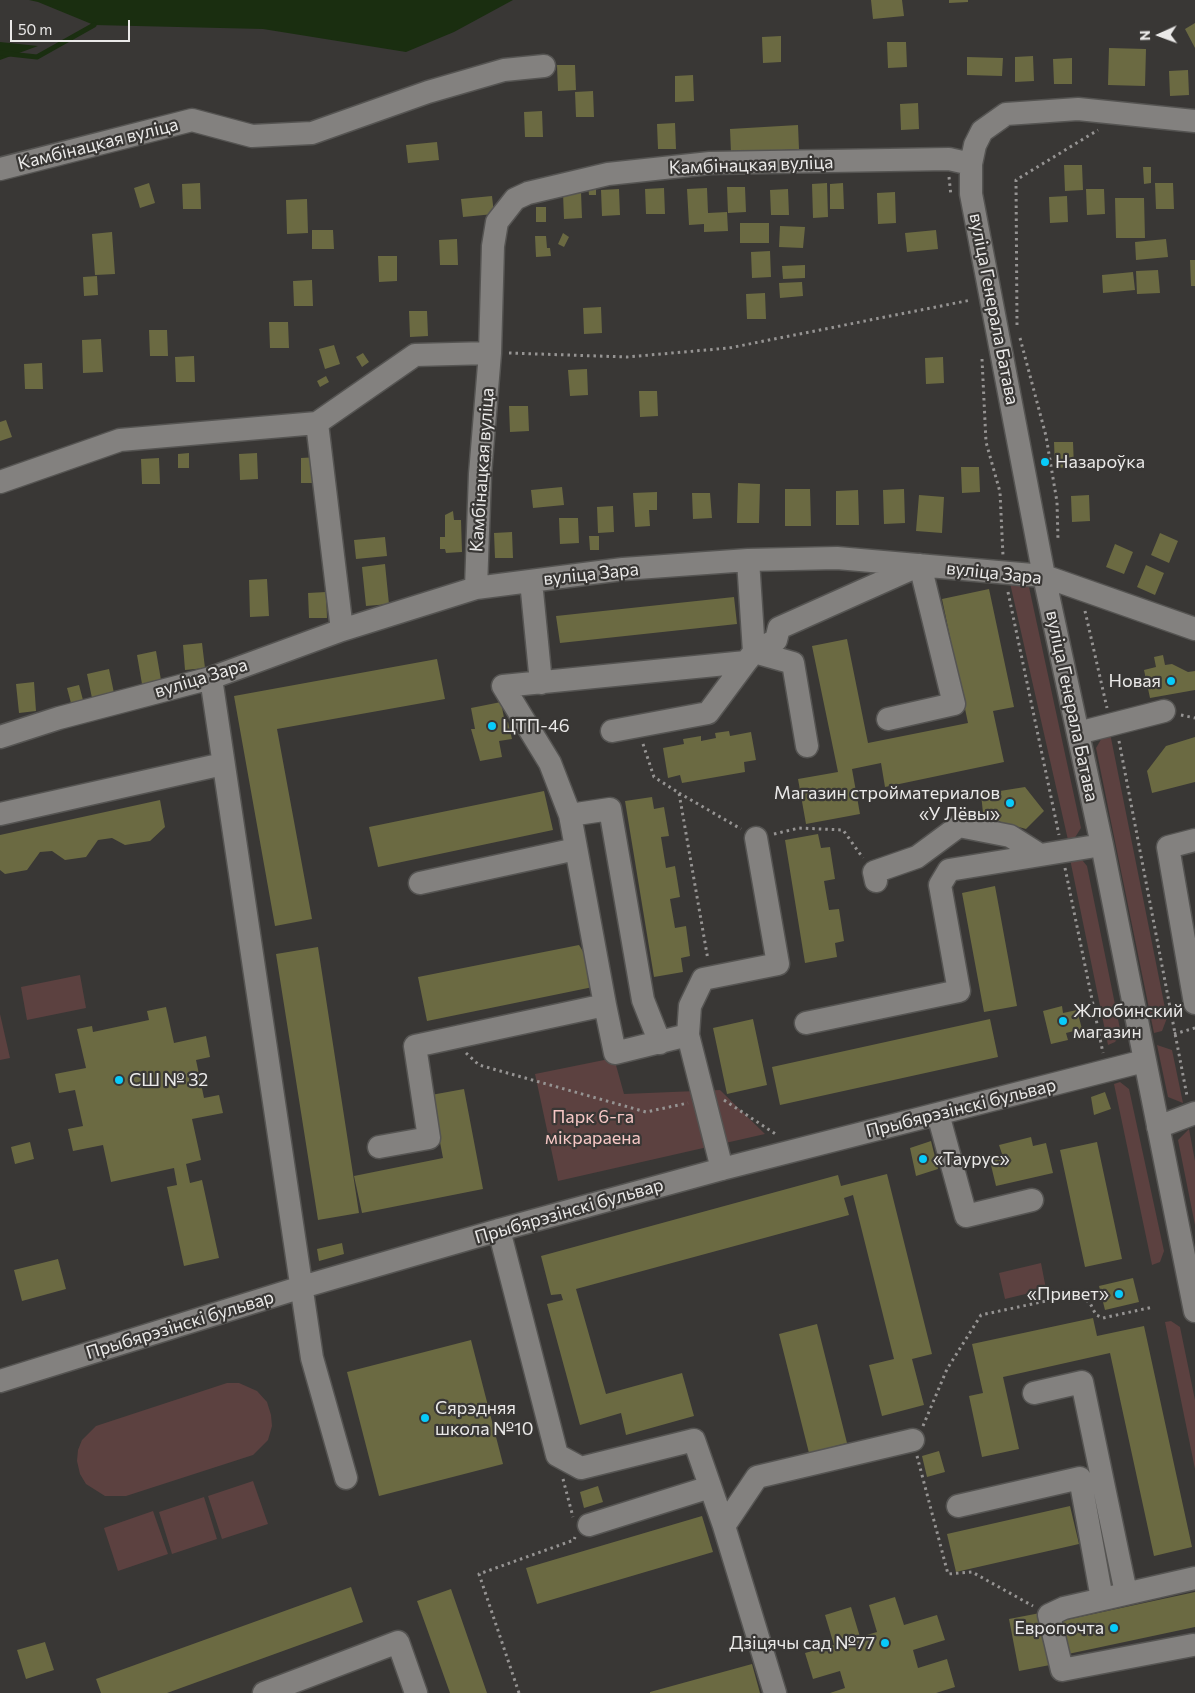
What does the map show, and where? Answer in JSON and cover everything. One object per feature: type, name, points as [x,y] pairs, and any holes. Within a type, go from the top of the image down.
[{"type":"street","name":"Камбінацкая вуліца","points":[[0,169],[192,120],[252,136],[312,133],[428,92],[504,70],[544,66]]},
{"type":"street","name":"вуліца Генерала Батава","points":[[1195,121],[1078,110],[1006,114],[982,131],[975,146],[971,164],[971,194],[1044,576],[1102,845],[1195,1311]]},
{"type":"street","name":"Камбінацкая вуліца","points":[[476,588],[480,474],[490,352],[493,246],[497,222],[515,199],[528,193],[608,174],[710,163],[949,159],[971,164]]},
{"type":"street","points":[[0,482],[120,440],[317,423],[415,355],[490,352]]},
{"type":"street","points":[[317,423],[342,630]]},
{"type":"street","name":"вуліца Зара","points":[[0,737],[59,718],[211,678],[342,630],[476,588],[623,570],[748,560],[838,558],[1044,576],[1195,629]]},
{"type":"street","points":[[748,560],[750,657]]},
{"type":"street","points":[[612,731],[708,713],[750,657],[776,640],[779,628],[920,565],[954,704],[888,719]]},
{"type":"street","points":[[531,581],[541,683]]},
{"type":"street","points":[[688,1035],[615,1053],[570,815],[550,763],[503,686],[750,657],[792,664],[807,746]]},
{"type":"street","points":[[211,678],[312,1358],[346,1478]]},
{"type":"street","points":[[1078,733],[1164,711]]},
{"type":"street","points":[[0,814],[223,764]]},
{"type":"street","points":[[570,815],[610,809],[642,1000],[660,1043]]},
{"type":"street","points":[[875,877],[916,858],[959,826],[1010,836],[1040,855]]},
{"type":"street","points":[[722,1169],[688,1035],[690,1006],[704,979],[778,964],[756,838]]},
{"type":"street","points":[[1195,840],[1168,847],[1195,1003]]},
{"type":"street","points":[[806,1023],[959,991],[940,885],[949,870],[1102,845]]},
{"type":"street","points":[[420,883],[576,849]]},
{"type":"street","points":[[379,1147],[430,1138],[415,1046],[605,1005]]},
{"type":"street","name":"Прыбярэзінскі бульвар","points":[[0,1381],[302,1286],[499,1230],[722,1169],[1144,1061]]},
{"type":"street","points":[[1158,1127],[1192,1106]]},
{"type":"street","points":[[938,1114],[966,1216],[1032,1200]]},
{"type":"street","points":[[499,1230],[557,1455],[581,1468],[694,1440],[724,1526],[775,1693]]},
{"type":"street","points":[[1034,1393],[1082,1382],[1126,1593]]},
{"type":"street","points":[[724,1526],[757,1477],[913,1440]]},
{"type":"street","points":[[958,1506],[1080,1478],[1102,1599]]},
{"type":"street","points":[[580,1527],[710,1487]]},
{"type":"street","points":[[1193,1644],[1062,1670],[1049,1615],[1064,1608],[1195,1578]]},
{"type":"street","points":[[264,1693],[398,1642],[416,1693]]},
{"type":"path","points":[[1016,327],[1016,180],[1099,129]]},
{"type":"path","points":[[949,159],[951,198]]},
{"type":"path","points":[[970,291],[973,309]]},
{"type":"path","points":[[490,352],[627,357],[730,348],[971,300]]},
{"type":"path","points":[[1019,336],[1046,436],[1057,502],[1058,542]]},
{"type":"path","points":[[980,352],[986,442],[1000,492],[1004,572],[1105,1061]]},
{"type":"path","points":[[1085,611],[1108,714]]},
{"type":"path","points":[[636,726],[654,777],[679,793],[756,838],[799,828],[843,830],[875,877]]},
{"type":"path","points":[[1118,736],[1174,1034],[1192,1106]]},
{"type":"path","points":[[679,793],[711,978]]},
{"type":"path","points":[[1174,1034],[1195,1028]]},
{"type":"path","points":[[450,1039],[479,1065],[646,1112],[718,1096],[784,1140]]},
{"type":"path","points":[[1049,1615],[972,1572],[948,1574],[913,1440],[921,1429],[948,1369],[981,1315],[1074,1296],[1083,1298],[1090,1303],[1096,1315],[1103,1318],[1153,1307]]},
{"type":"path","points":[[519,1693],[479,1574],[574,1540],[580,1527],[557,1455]]},
{"type":"green space","points":[[1010,583],[1029,587],[1081,828],[1074,839],[1068,840]]},
{"type":"green space","points":[[1110,733],[1167,1018],[1162,1031],[1154,1033],[1096,748],[1103,736]]},
{"type":"green space","points":[[1078,855],[1087,866],[1121,1034],[1115,1042],[1108,1045],[1070,859]]},
{"type":"green space","points":[[80,975],[86,1008],[27,1020],[21,987]]},
{"type":"green space","points":[[0,1014],[10,1058],[0,1060]]},
{"type":"green space","points":[[1157,1045],[1172,1050],[1183,1103],[1168,1097]]},
{"type":"green space","name":"Парк 6-га мікрараена","points":[[614,1058],[624,1094],[720,1090],[765,1134],[558,1181],[535,1074]]},
{"type":"green space","points":[[1120,1082],[1129,1089],[1164,1251],[1160,1262],[1152,1265],[1114,1084]]},
{"type":"green space","points":[[1189,1129],[1195,1161],[1195,1225],[1178,1140]]},
{"type":"green space","points":[[1041,1263],[1046,1289],[1005,1299],[999,1273]]},
{"type":"green space","points":[[1171,1321],[1180,1327],[1195,1400],[1195,1469],[1165,1322]]},
{"type":"green space","points":[[227,1383],[239,1383],[257,1391],[267,1402],[272,1426],[268,1440],[253,1455],[126,1496],[105,1496],[86,1484],[80,1474],[77,1461],[78,1450],[82,1440],[96,1426]]},
{"type":"green space","points":[[253,1481],[268,1524],[222,1539],[208,1496]]},
{"type":"green space","points":[[204,1497],[217,1539],[172,1554],[159,1512]]},
{"type":"green space","points":[[153,1511],[168,1554],[118,1571],[104,1528]]},
{"type":"shaded area","points":[[29,0],[513,0],[454,32],[406,52],[263,29],[94,25]]},
{"type":"shaded area","points":[[0,42],[38,46],[0,60]]},
{"type":"building","points":[[871,0],[902,0],[904,16],[873,19]]},
{"type":"building","points":[[949,0],[968,0],[968,2],[949,3]]},
{"type":"building","points":[[1195,23],[1195,48],[1185,29]]},
{"type":"building","points":[[781,36],[781,62],[763,63],[762,37]]},
{"type":"building","points":[[887,42],[906,42],[907,67],[888,68]]},
{"type":"building","points":[[1109,48],[1146,49],[1145,86],[1108,85]]},
{"type":"building","points":[[1033,56],[1034,81],[1015,82],[1015,57]]},
{"type":"building","points":[[967,57],[1003,58],[1002,76],[967,75]]},
{"type":"building","points":[[1072,58],[1072,84],[1054,84],[1053,59]]},
{"type":"building","points":[[557,65],[575,65],[576,90],[558,91]]},
{"type":"building","points":[[1188,70],[1189,95],[1170,96],[1169,71]]},
{"type":"building","points":[[693,75],[694,101],[675,102],[675,76]]},
{"type":"building","points":[[593,91],[594,117],[576,117],[575,92]]},
{"type":"building","points":[[918,103],[919,129],[901,130],[900,104]]},
{"type":"building","points":[[542,111],[543,137],[525,137],[524,112]]},
{"type":"building","points":[[675,123],[676,149],[658,149],[657,124]]},
{"type":"building","points":[[798,125],[799,149],[731,153],[730,129]]},
{"type":"building","points":[[437,142],[439,160],[408,163],[406,145]]},
{"type":"building","points":[[1064,165],[1082,165],[1083,190],[1065,191]]},
{"type":"building","points":[[1143,167],[1151,167],[1151,183],[1144,184]]},
{"type":"building","points":[[149,183],[155,203],[140,208],[134,188]]},
{"type":"building","points":[[200,183],[201,209],[183,209],[182,184]]},
{"type":"building","points":[[827,183],[828,217],[813,218],[812,184]]},
{"type":"building","points":[[843,183],[844,209],[830,209],[830,184]]},
{"type":"building","points":[[1155,183],[1173,183],[1174,209],[1156,209]]},
{"type":"building","points":[[588,185],[596,185],[596,195],[589,195]]},
{"type":"building","points":[[727,187],[745,187],[746,212],[728,213]]},
{"type":"building","points":[[664,188],[665,214],[646,214],[645,189]]},
{"type":"building","points":[[707,188],[708,213],[727,212],[728,231],[704,232],[704,224],[689,225],[687,189]]},
{"type":"building","points":[[619,189],[620,215],[602,216],[601,190]]},
{"type":"building","points":[[788,189],[789,215],[771,215],[770,190]]},
{"type":"building","points":[[1086,189],[1104,189],[1105,214],[1087,215]]},
{"type":"building","points":[[581,192],[582,218],[564,219],[563,193]]},
{"type":"building","points":[[895,192],[896,223],[878,224],[877,193]]},
{"type":"building","points":[[492,196],[494,214],[463,217],[461,199]]},
{"type":"building","points":[[1067,196],[1068,222],[1050,223],[1049,197]]},
{"type":"building","points":[[1115,198],[1144,198],[1145,238],[1116,238]]},
{"type":"building","points":[[307,199],[308,233],[287,234],[286,200]]},
{"type":"building","points":[[536,207],[546,207],[546,222],[536,222]]},
{"type":"building","points":[[740,223],[769,223],[769,243],[740,243]]},
{"type":"building","points":[[780,226],[805,227],[803,248],[779,247]]},
{"type":"building","points":[[312,230],[333,230],[334,249],[312,249]]},
{"type":"building","points":[[936,230],[938,249],[907,252],[905,233]]},
{"type":"building","points":[[112,232],[115,274],[95,275],[92,234]]},
{"type":"building","points":[[563,233],[569,237],[564,247],[558,244]]},
{"type":"building","points":[[535,236],[546,236],[547,248],[550,248],[551,256],[536,257]]},
{"type":"building","points":[[457,239],[458,265],[440,265],[439,240]]},
{"type":"building","points":[[1166,239],[1168,257],[1136,260],[1135,242]]},
{"type":"building","points":[[770,251],[771,277],[752,278],[751,252]]},
{"type":"building","points":[[378,256],[397,256],[397,281],[379,282]]},
{"type":"building","points":[[1190,260],[1195,260],[1195,286],[1191,286]]},
{"type":"building","points":[[805,265],[805,278],[783,279],[782,266]]},
{"type":"building","points":[[1158,270],[1160,293],[1137,294],[1136,271]]},
{"type":"building","points":[[1133,272],[1135,290],[1103,293],[1102,275]]},
{"type":"building","points":[[97,276],[98,295],[84,296],[83,277]]},
{"type":"building","points":[[312,280],[313,306],[294,306],[293,281]]},
{"type":"building","points":[[802,282],[803,296],[780,298],[779,283]]},
{"type":"building","points":[[765,293],[766,319],[747,319],[746,294]]},
{"type":"building","points":[[601,307],[602,333],[584,334],[583,308]]},
{"type":"building","points":[[409,311],[427,311],[428,336],[410,337]]},
{"type":"building","points":[[269,322],[288,322],[289,348],[270,348]]},
{"type":"building","points":[[149,330],[167,330],[168,356],[150,356]]},
{"type":"building","points":[[101,339],[103,372],[83,373],[82,340]]},
{"type":"building","points":[[334,345],[340,364],[325,369],[319,349]]},
{"type":"building","points":[[363,353],[369,362],[362,367],[356,357]]},
{"type":"building","points":[[194,356],[195,382],[176,382],[175,357]]},
{"type":"building","points":[[943,357],[944,383],[926,384],[925,358]]},
{"type":"building","points":[[42,363],[43,389],[25,389],[24,364]]},
{"type":"building","points":[[587,369],[588,395],[570,396],[568,370]]},
{"type":"building","points":[[326,376],[329,382],[320,387],[317,381]]},
{"type":"building","points":[[639,391],[657,391],[658,416],[640,417]]},
{"type":"building","points":[[509,406],[528,406],[529,431],[510,432]]},
{"type":"building","points":[[6,420],[12,437],[0,441],[0,422]]},
{"type":"building","points":[[1054,442],[1073,442],[1074,467],[1055,468]]},
{"type":"building","points":[[189,453],[189,468],[178,468],[178,454]]},
{"type":"building","points":[[257,453],[258,479],[240,480],[239,454]]},
{"type":"building","points":[[319,457],[320,483],[301,483],[301,458]]},
{"type":"building","points":[[159,458],[160,484],[142,484],[141,459]]},
{"type":"building","points":[[961,467],[979,467],[980,492],[962,493]]},
{"type":"building","points":[[738,483],[760,484],[759,523],[737,523]]},
{"type":"building","points":[[562,487],[564,505],[533,508],[531,490]]},
{"type":"building","points":[[785,489],[810,489],[811,526],[785,526]]},
{"type":"building","points":[[904,489],[905,523],[884,524],[883,490]]},
{"type":"building","points":[[858,490],[859,525],[836,525],[836,491]]},
{"type":"building","points":[[657,492],[657,510],[649,510],[650,526],[635,527],[633,493]]},
{"type":"building","points":[[692,493],[710,493],[712,518],[693,519]]},
{"type":"building","points":[[919,495],[944,497],[942,533],[916,531]]},
{"type":"building","points":[[1089,495],[1090,521],[1072,522],[1071,496]]},
{"type":"building","points":[[613,506],[614,532],[598,533],[597,507]]},
{"type":"building","points":[[453,511],[454,520],[461,520],[462,552],[446,553],[445,549],[440,549],[440,537],[445,537],[445,515]]},
{"type":"building","points":[[559,518],[578,518],[579,543],[560,544]]},
{"type":"building","points":[[512,532],[513,558],[495,558],[494,533]]},
{"type":"building","points":[[1160,533],[1178,541],[1169,563],[1151,555]]},
{"type":"building","points":[[589,536],[599,536],[599,550],[590,550]]},
{"type":"building","points":[[385,537],[387,556],[356,559],[354,540]]},
{"type":"building","points":[[1115,544],[1133,552],[1124,574],[1106,567]]},
{"type":"building","points":[[385,564],[389,604],[366,606],[362,567]]},
{"type":"building","points":[[1146,565],[1164,573],[1155,595],[1137,587]]},
{"type":"building","points":[[267,579],[269,616],[250,617],[249,580]]},
{"type":"building","points":[[989,589],[1014,707],[993,711],[1004,762],[885,787],[881,763],[852,769],[860,814],[806,824],[798,779],[838,772],[812,646],[847,639],[868,743],[968,723],[942,599]]},
{"type":"building","points":[[326,592],[327,618],[309,618],[308,593]]},
{"type":"building","points":[[734,597],[737,624],[560,643],[556,616]]},
{"type":"building","points":[[202,643],[205,668],[185,670],[183,645]]},
{"type":"building","points":[[156,651],[161,680],[142,684],[137,655]]},
{"type":"building","name":"Новая","points":[[1163,655],[1165,665],[1172,664],[1188,672],[1195,671],[1195,690],[1150,698],[1144,670],[1156,667],[1154,657]]},
{"type":"building","points":[[437,659],[445,699],[277,729],[312,919],[275,926],[234,696]]},
{"type":"building","points":[[109,669],[114,693],[92,698],[87,674]]},
{"type":"building","points":[[34,682],[36,711],[19,713],[16,684]]},
{"type":"building","points":[[79,685],[83,700],[71,703],[67,688]]},
{"type":"building","name":"ЦТП-46","points":[[501,702],[505,723],[508,722],[512,739],[499,741],[502,757],[480,761],[471,729],[475,729],[471,708]]},
{"type":"building","points":[[729,731],[730,736],[751,732],[756,760],[744,762],[745,772],[682,783],[680,775],[668,778],[663,748],[684,744],[683,739],[701,736],[701,741],[716,738],[715,733]]},
{"type":"building","points":[[1195,737],[1195,782],[1152,793],[1147,771],[1166,746]]},
{"type":"building","name":"Магазин стройматериалов «У Лёвы»","points":[[1025,787],[1044,811],[1026,829],[1001,822],[983,813],[981,794]]},
{"type":"building","points":[[544,791],[553,830],[378,867],[369,827]]},
{"type":"building","points":[[652,797],[654,809],[664,807],[669,836],[661,837],[666,868],[675,866],[680,897],[670,899],[675,928],[686,926],[690,956],[681,958],[683,972],[654,977],[625,801]]},
{"type":"building","points":[[160,800],[165,827],[150,841],[125,845],[112,838],[98,840],[86,857],[65,860],[52,851],[40,852],[27,870],[5,874],[0,870],[0,835]]},
{"type":"building","points":[[818,834],[821,848],[830,847],[835,879],[824,881],[829,910],[839,909],[844,941],[835,943],[837,957],[805,963],[785,840]]},
{"type":"building","points":[[995,886],[1017,1006],[984,1012],[962,893]]},
{"type":"building","points":[[579,945],[587,958],[593,987],[427,1021],[418,977]]},
{"type":"building","points":[[318,947],[359,1213],[318,1220],[276,954]]},
{"type":"building","name":"Жлобинский магазин","points":[[1062,1006],[1063,1013],[1077,1010],[1082,1029],[1066,1033],[1068,1040],[1051,1044],[1043,1011]]},
{"type":"building","points":[[166,1007],[174,1043],[206,1036],[210,1057],[196,1060],[204,1098],[219,1095],[223,1113],[192,1119],[201,1160],[186,1164],[190,1183],[202,1180],[219,1258],[184,1266],[167,1187],[177,1185],[174,1168],[111,1182],[103,1145],[73,1151],[68,1129],[83,1126],[75,1090],[59,1093],[55,1074],[86,1068],[77,1029],[92,1026],[93,1032],[149,1020],[147,1011]]},
{"type":"building","points":[[753,1019],[767,1085],[727,1094],[713,1028]]},
{"type":"building","points":[[990,1019],[998,1057],[780,1105],[772,1067]]},
{"type":"building","points":[[464,1089],[483,1189],[362,1213],[354,1176],[443,1158],[431,1095]]},
{"type":"building","points":[[1105,1092],[1111,1109],[1094,1115],[1091,1097]]},
{"type":"building","points":[[1031,1137],[1033,1146],[1046,1143],[1053,1173],[996,1186],[989,1157],[1002,1154],[999,1145]]},
{"type":"building","name":"«Таурус»","points":[[931,1141],[938,1169],[916,1176],[910,1148]]},
{"type":"building","points":[[30,1142],[34,1159],[15,1164],[11,1147]]},
{"type":"building","points":[[1097,1142],[1122,1259],[1085,1267],[1060,1150]]},
{"type":"building","points":[[887,1174],[932,1354],[912,1359],[924,1405],[882,1416],[869,1365],[894,1359],[853,1195],[844,1198],[849,1215],[576,1289],[606,1394],[682,1373],[694,1416],[626,1435],[621,1413],[580,1425],[547,1304],[563,1300],[561,1294],[551,1295],[541,1256],[838,1175],[841,1186]]},
{"type":"building","points":[[342,1243],[344,1254],[319,1261],[317,1249]]},
{"type":"building","points":[[58,1259],[66,1289],[22,1301],[14,1270]]},
{"type":"building","name":"«Привет»","points":[[1133,1278],[1139,1302],[1105,1310],[1099,1286]]},
{"type":"building","points":[[1093,1318],[1097,1336],[1144,1326],[1192,1547],[1154,1556],[1110,1353],[1003,1377],[1019,1449],[982,1457],[969,1396],[983,1393],[972,1344]]},
{"type":"building","points":[[817,1324],[847,1443],[809,1453],[779,1334]]},
{"type":"building","name":"Сярэдняя школа №10","points":[[471,1340],[503,1464],[379,1496],[347,1372]]},
{"type":"building","points":[[939,1451],[945,1472],[927,1477],[922,1456]]},
{"type":"building","points":[[598,1486],[603,1502],[584,1508],[580,1492]]},
{"type":"building","points":[[1070,1506],[1079,1544],[956,1572],[947,1534]]},
{"type":"building","points":[[702,1516],[713,1552],[537,1604],[526,1568]]},
{"type":"building","points":[[351,1587],[363,1622],[167,1693],[101,1693],[96,1679]]},
{"type":"building","points":[[451,1589],[487,1693],[450,1693],[417,1601]]},
{"type":"building","points":[[1195,1592],[1195,1627],[1068,1654],[1061,1621]]},
{"type":"building","name":"Дзіцячы сад №77","points":[[895,1597],[904,1625],[937,1615],[945,1640],[913,1650],[918,1668],[947,1659],[955,1687],[936,1693],[830,1693],[845,1688],[840,1671],[813,1679],[805,1653],[834,1645],[825,1615],[851,1607],[860,1637],[877,1632],[869,1605]]},
{"type":"building","points":[[1040,1613],[1050,1665],[1019,1671],[1009,1619]]},
{"type":"building","points":[[45,1642],[54,1670],[26,1679],[17,1650]]},
{"type":"building","points":[[752,1664],[760,1693],[650,1693],[650,1692]]},
{"type":"waterway","points":[[0,53],[37,57],[94,25]]},
{"type":"place","name":"Назароўка","points":[[1045,462]]},
{"type":"place","name":"Новая","points":[[1171,681]]},
{"type":"place","name":"ЦТП-46","points":[[492,726]]},
{"type":"place","name":"Магазин стройматериалов «У Лёвы»","points":[[1010,803]]},
{"type":"place","name":"Жлобинский магазин","points":[[1063,1021]]},
{"type":"place","name":"СШ № 32","points":[[119,1080]]},
{"type":"place","name":"«Таурус»","points":[[923,1159]]},
{"type":"place","name":"«Привет»","points":[[1119,1294]]},
{"type":"place","name":"Сярэдняя школа №10","points":[[425,1418]]},
{"type":"place","name":"Европочта","points":[[1114,1628]]},
{"type":"place","name":"Дзіцячы сад №77","points":[[885,1643]]}]
